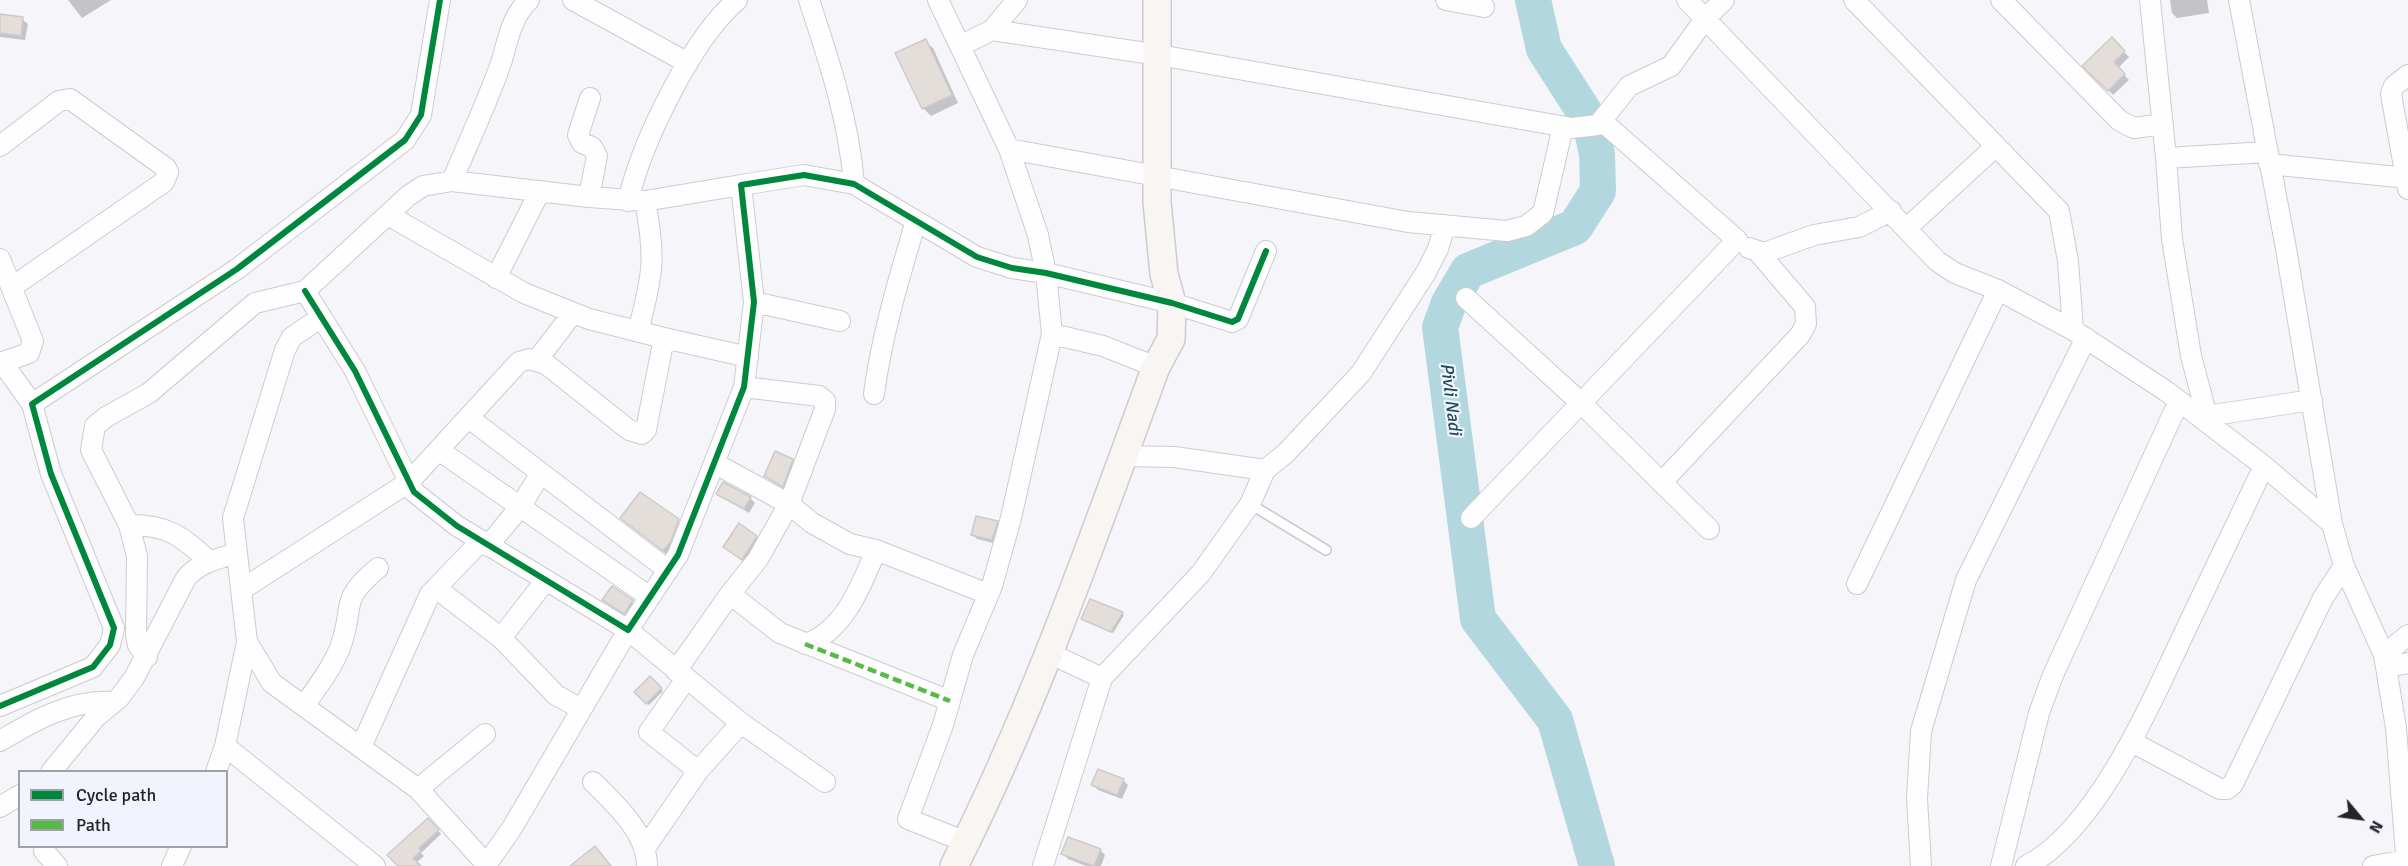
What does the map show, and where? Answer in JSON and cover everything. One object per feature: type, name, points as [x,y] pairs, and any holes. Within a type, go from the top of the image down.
[{"type":"street","points":[[33,404],[237,269],[405,140],[421,115],[440,0]]},
{"type":"street","points":[[452,181],[500,66],[513,21],[518,11],[529,0]]},
{"type":"street","points":[[573,0],[688,63]]},
{"type":"street","points":[[638,331],[653,266],[653,243],[636,201],[634,174],[688,63],[707,31],[737,0]]},
{"type":"street","points":[[809,0],[831,66],[852,158],[854,183]]},
{"type":"street","points":[[938,0],[1009,149],[1038,236],[1046,273],[1052,334],[1011,518],[988,594],[963,655],[950,701],[908,819],[966,842]]},
{"type":"street","points":[[960,46],[992,30],[1017,0]]},
{"type":"street","points":[[954,866],[988,798],[1049,653],[1156,367],[1171,339],[1172,303],[1164,274],[1158,202],[1157,0]]},
{"type":"street","points":[[1446,0],[1484,7]]},
{"type":"street","points":[[1687,0],[1946,267],[1998,290],[2080,334],[2208,420],[2332,524]]},
{"type":"street","points":[[1598,125],[1629,86],[1671,66],[1706,19],[1724,0]]},
{"type":"street","points":[[2001,0],[2120,121],[2134,128],[2163,124]]},
{"type":"street","points":[[2150,0],[2174,251],[2191,356],[2208,420]]},
{"type":"street","points":[[2239,0],[2312,400],[2332,524],[2344,566],[2385,661],[2402,727],[2407,863],[2373,866]]},
{"type":"street","points":[[1858,1],[2059,211],[2080,334],[1966,580],[1953,623],[1921,731],[1917,799],[1921,866]]},
{"type":"street","points":[[992,30],[1159,55],[1568,128],[1598,125],[1737,240],[1759,253],[1805,307],[1806,324],[1800,335],[1662,482]]},
{"type":"street","points":[[2166,158],[2268,158],[2407,182],[2391,94],[2394,86],[2408,75]]},
{"type":"street","points":[[589,197],[597,156],[592,147],[582,144],[578,135],[590,98]]},
{"type":"street","points":[[0,146],[59,101],[70,99],[166,168],[168,172],[164,183],[12,287]]},
{"type":"street","points":[[1009,149],[1159,174],[1408,222],[1507,231],[1535,221],[1547,204],[1568,128]]},
{"type":"street","points":[[1907,228],[1996,146]]},
{"type":"street","points":[[147,657],[136,639],[136,556],[129,525],[91,450],[95,426],[106,417],[149,393],[255,303],[305,291],[423,186],[452,181],[636,201],[804,175],[854,183],[977,257],[1012,268],[1046,273],[1172,303],[1235,322],[1266,251]]},
{"type":"street","points":[[247,642],[272,682],[418,789],[487,865],[512,828],[628,630],[678,555],[716,464],[744,387],[754,302],[741,185]]},
{"type":"street","points":[[496,278],[540,191]]},
{"type":"street","points":[[1759,253],[1814,236],[1859,227],[1891,211]]},
{"type":"street","points":[[388,215],[524,293],[573,313],[664,338],[748,357]]},
{"type":"street","points":[[874,394],[893,299],[916,221]]},
{"type":"street","points":[[1043,866],[1102,678],[1201,573],[1250,504],[1265,470],[1286,453],[1361,373],[1425,274],[1438,249],[1444,225]]},
{"type":"street","points":[[1471,518],[1737,240]]},
{"type":"street","points":[[0,259],[33,341],[29,353],[1,362],[33,404],[51,474],[114,628],[110,645],[93,667],[0,706]]},
{"type":"street","points":[[1857,584],[1998,290]]},
{"type":"street","points":[[305,291],[355,371],[414,492],[456,526],[628,630],[741,723],[825,783]]},
{"type":"street","points":[[1466,298],[1580,402],[1709,529]]},
{"type":"street","points":[[754,302],[840,321]]},
{"type":"street","points":[[537,360],[573,313]]},
{"type":"street","points":[[216,770],[225,746],[247,642],[233,518],[285,350],[292,337],[320,318]]},
{"type":"street","points":[[1052,334],[1103,346],[1156,367]]},
{"type":"street","points":[[241,590],[409,482],[440,451],[519,362],[537,360],[629,430],[642,434],[646,430],[664,338]]},
{"type":"street","points":[[698,771],[649,732],[730,594],[759,559],[789,504],[825,409],[825,401],[819,396],[744,387]]},
{"type":"street","points":[[2208,420],[2312,400]]},
{"type":"street","points":[[2001,866],[2039,713],[2053,675],[2179,401]]},
{"type":"street","points":[[469,418],[668,570]]},
{"type":"street","points":[[440,451],[650,597]]},
{"type":"street","points":[[1123,456],[1174,457],[1265,470]]},
{"type":"street","points":[[716,464],[789,504],[812,523],[850,544],[876,550],[988,594]]},
{"type":"street","points":[[2026,866],[2038,860],[2077,823],[2132,742],[2264,466]]},
{"type":"street","points":[[361,747],[430,594],[485,544],[520,507],[541,474]]},
{"type":"street","points":[[129,525],[155,525],[166,529],[209,561]]},
{"type":"street","points":[[806,644],[826,634],[838,621],[863,582],[876,550]]},
{"type":"street","points":[[52,770],[96,717],[134,678],[147,657],[186,578],[195,568],[209,561],[237,554]]},
{"type":"street","points":[[2132,742],[2220,789],[2227,789],[2233,784],[2323,598],[2344,566]]},
{"type":"street","points":[[304,706],[340,647],[351,596],[378,568]]},
{"type":"street","points":[[501,639],[546,580]]},
{"type":"street","points":[[436,588],[501,639],[556,695],[581,710]]},
{"type":"street","points":[[730,594],[780,633],[950,701]]},
{"type":"street","points":[[2385,661],[2408,634]]},
{"type":"street","points":[[1049,653],[1102,678]]},
{"type":"street","points":[[2385,661],[2408,663]]},
{"type":"street","points":[[0,741],[51,714],[74,705],[91,700],[113,702]]},
{"type":"street","points":[[646,857],[698,771],[741,723]]},
{"type":"street","points":[[418,789],[485,734]]},
{"type":"street","points":[[225,746],[375,866]]},
{"type":"street","points":[[593,782],[624,814],[646,857]]},
{"type":"street","points":[[0,807],[18,796]]},
{"type":"street","points":[[172,866],[180,848]]},
{"type":"street","points":[[44,851],[57,866]]},
{"type":"lane","points":[[1250,504],[1326,550]]},
{"type":"building","points":[[0,14],[23,17],[21,36],[0,33]]},
{"type":"building","points":[[2112,37],[2125,51],[2114,62],[2125,74],[2108,91],[2082,66]]},
{"type":"building","points":[[926,39],[952,95],[922,109],[895,53]]},
{"type":"building","points":[[775,451],[793,459],[783,487],[764,476]]},
{"type":"building","points":[[723,482],[751,497],[744,509],[716,494]]},
{"type":"building","points":[[640,492],[679,519],[671,541],[663,551],[620,518]]},
{"type":"building","points":[[976,516],[998,521],[992,540],[971,535]]},
{"type":"building","points":[[739,523],[757,536],[742,560],[723,547]]},
{"type":"building","points":[[612,586],[633,600],[624,614],[602,600]]},
{"type":"building","points":[[1090,599],[1123,612],[1111,632],[1081,619]]},
{"type":"building","points":[[650,676],[662,688],[646,704],[634,692]]},
{"type":"building","points":[[1098,769],[1124,779],[1117,795],[1091,785]]},
{"type":"building","points":[[428,818],[439,830],[419,848],[421,851],[413,858],[421,866],[398,866],[387,855]]},
{"type":"building","points":[[1068,837],[1101,849],[1094,866],[1061,854]]},
{"type":"building","points":[[595,846],[611,866],[570,866]]},
{"type":"waterway","name":"Pivli Nadi","points":[[1533,0],[1544,49],[1590,121],[1597,154],[1598,191],[1575,227],[1468,271],[1449,303],[1440,327],[1478,619],[1555,720],[1597,866]]},
{"type":"marked path","points":[[805,644],[950,701]]},
{"type":"cycle path","points":[[0,706],[93,667],[110,645],[114,628],[51,474],[32,404],[237,269],[405,140],[421,115],[440,0]]},
{"type":"cycle path","points":[[305,291],[355,371],[414,492],[457,526],[628,630],[678,555],[744,387],[754,302],[741,185],[804,175],[854,184],[977,257],[1012,268],[1046,273],[1172,303],[1232,322],[1238,319],[1266,251]]}]
